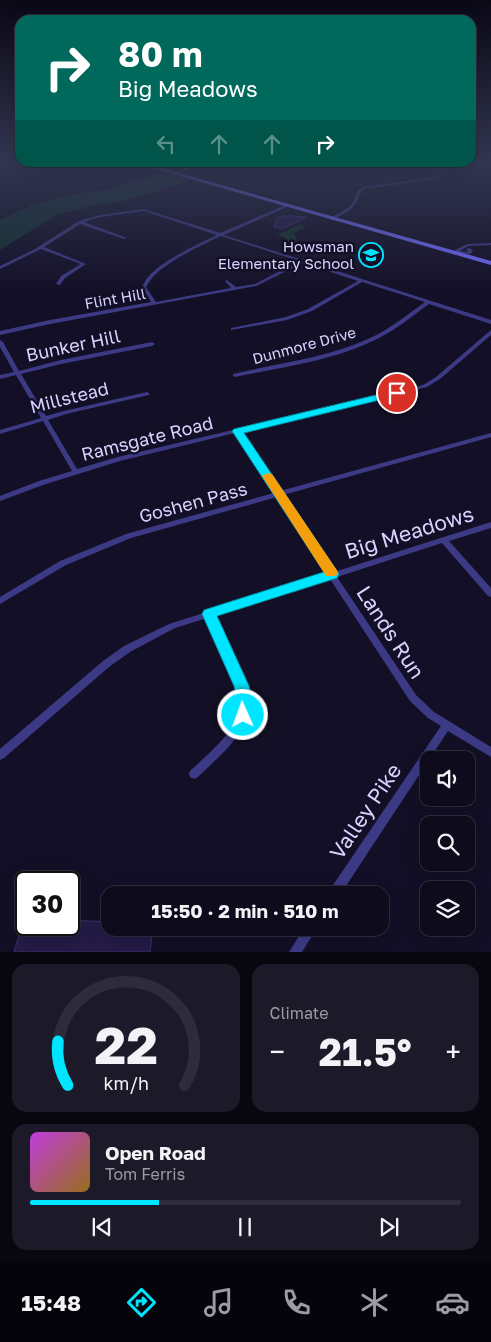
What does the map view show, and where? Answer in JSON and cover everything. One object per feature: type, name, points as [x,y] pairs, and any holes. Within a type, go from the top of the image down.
[{"type":"main road","points":[[286,206],[491,263]]},
{"type":"street","points":[[328,218],[351,205]]},
{"type":"street","points":[[155,304],[145,289],[144,284],[148,278],[180,255],[286,206]]},
{"type":"street","points":[[0,268],[42,248],[69,227],[80,222],[100,216],[144,210],[491,322]]},
{"type":"street","points":[[80,222],[125,238]]},
{"type":"street","points":[[460,253],[468,253],[471,251],[470,247],[491,244]]},
{"type":"street","points":[[42,248],[84,264],[62,277],[58,284]]},
{"type":"street","name":"Flint Hill","points":[[0,333],[50,322],[236,289],[264,282],[303,261]]},
{"type":"street","points":[[233,328],[287,318],[310,310],[362,280]]},
{"type":"street","points":[[227,281],[236,289]]},
{"type":"street","name":"Dunmore Drive","points":[[235,375],[357,346],[389,330],[428,302]]},
{"type":"street","name":"Ramsgate Road","points":[[0,500],[75,471],[425,386],[438,378],[491,332]]},
{"type":"street","points":[[0,342],[75,471]]},
{"type":"street","name":"Bunker Hill","points":[[0,377],[61,362],[152,344]]},
{"type":"street","name":"Millstead","points":[[0,432],[45,418],[147,394]]},
{"type":"street","name":"Lands Run","points":[[237,431],[413,698],[422,708],[491,752]]},
{"type":"street","name":"Goshen Pass","points":[[0,601],[38,577],[96,548],[154,528],[491,435]]},
{"type":"street","name":"Big Meadows","points":[[0,755],[106,664],[128,649],[172,626],[491,525]]},
{"type":"street","points":[[444,540],[491,594]]},
{"type":"street","points":[[194,774],[233,732],[243,715],[245,701],[241,686],[209,614]]},
{"type":"street","name":"Valley Pike","points":[[339,886],[447,725]]},
{"type":"street","points":[[295,952],[306,936]]},
{"type":"green space","points":[[31,205],[95,205],[56,215],[0,250],[0,220]]},
{"type":"green space","points":[[299,224],[307,227],[294,233],[297,241],[293,243],[287,242],[285,238],[277,235]]},
{"type":"building","points":[[282,216],[307,217],[282,229],[274,227],[277,218]]},
{"type":"building","points":[[80,921],[101,922],[101,936],[152,936],[150,952],[14,952],[19,936],[80,936]]},
{"type":"slow traffic","points":[[268,476],[331,572]]},
{"type":"place","name":"Howsman Elementary School","points":[[371,255]]},
{"type":"route","points":[[243,715],[245,701],[241,686],[209,614],[332,574],[237,431],[397,393]]}]
